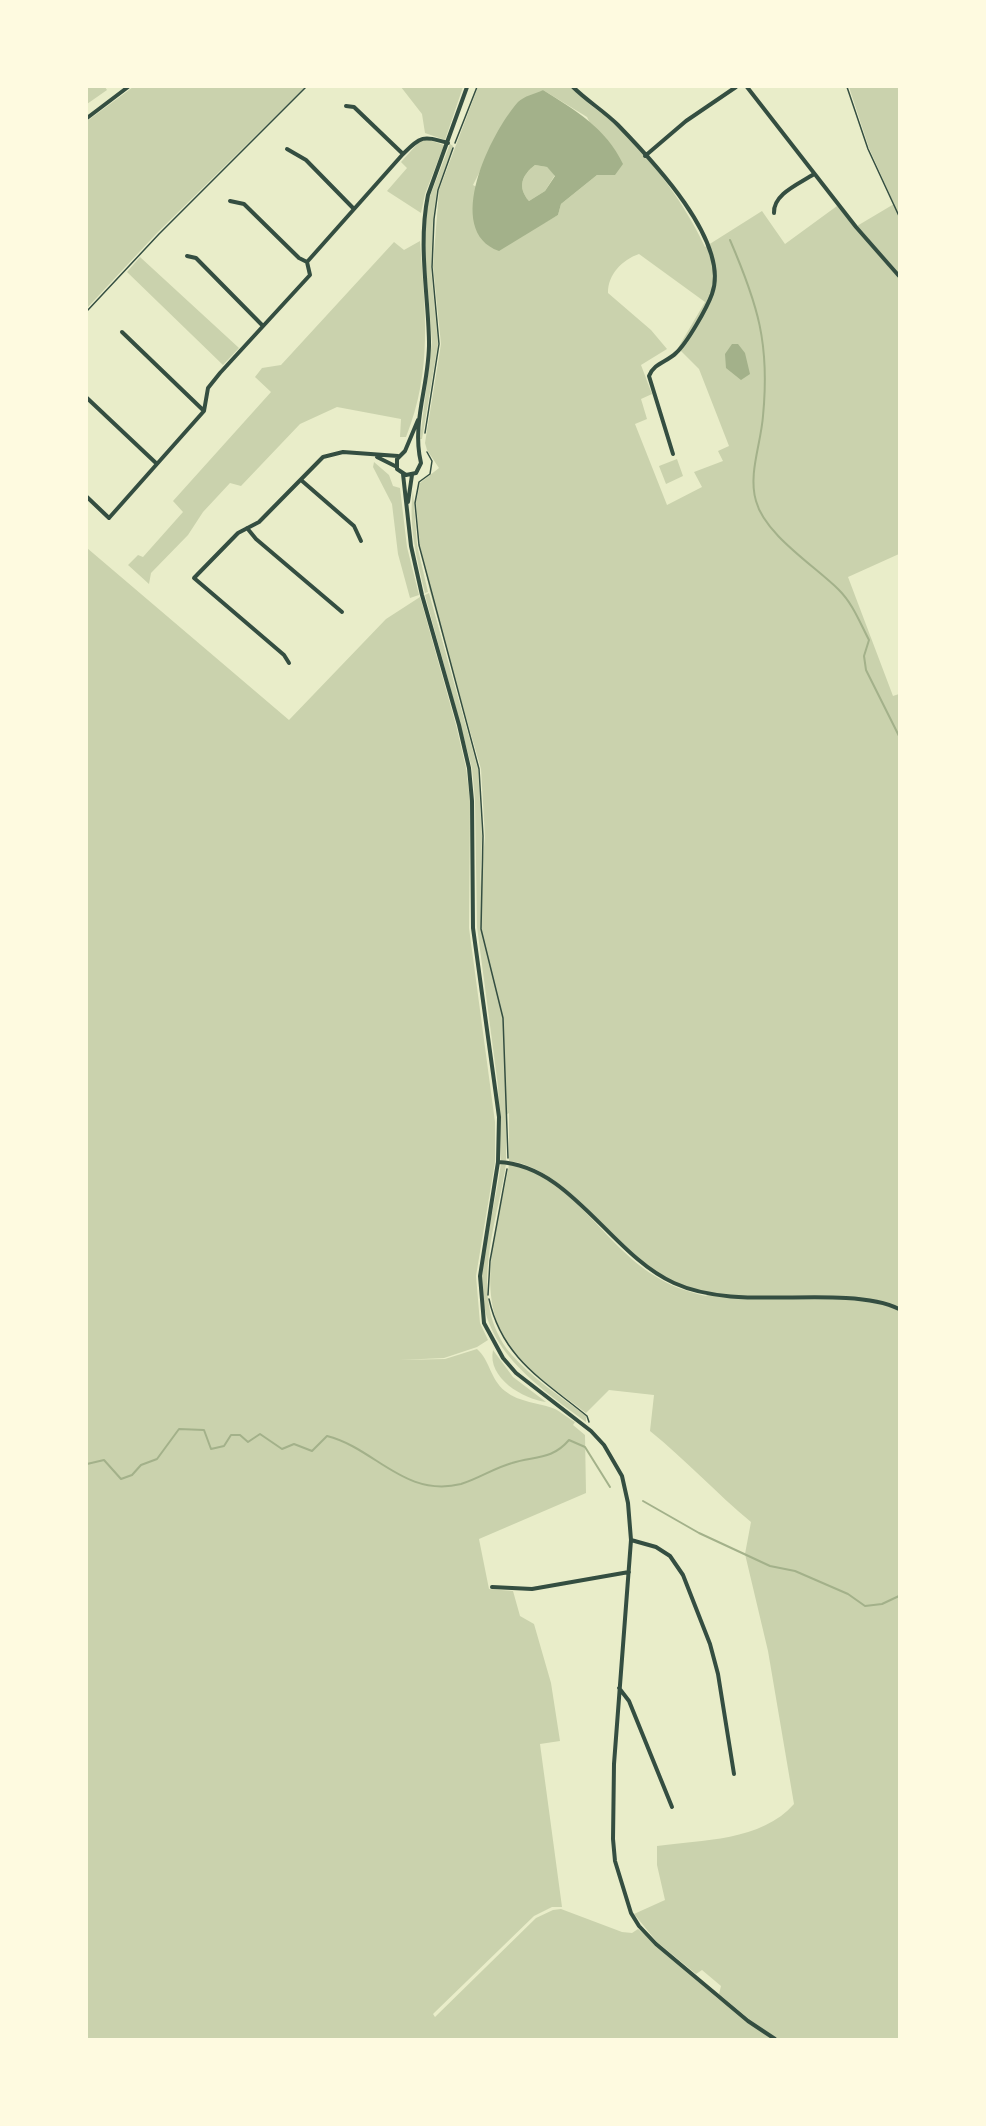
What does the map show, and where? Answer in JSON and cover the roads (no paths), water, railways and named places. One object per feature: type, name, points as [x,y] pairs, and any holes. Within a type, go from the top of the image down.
[{"type":"street","points":[[87,118],[128,87]]},
{"type":"street","points":[[407,506],[412,475],[421,466],[417,454],[418,420],[429,342],[422,241],[428,195],[467,87]]},
{"type":"street","points":[[573,87],[617,125],[690,208],[708,246],[714,277],[712,293],[677,353],[652,369],[649,376],[673,454]]},
{"type":"street","points":[[645,156],[686,122],[736,87]]},
{"type":"street","points":[[747,87],[814,174],[899,276]]},
{"type":"street","points":[[346,106],[354,107],[403,154]]},
{"type":"street","points":[[307,262],[417,140],[425,136],[448,142]]},
{"type":"street","points":[[287,149],[306,160],[354,209]]},
{"type":"street","points":[[774,213],[774,204],[778,199],[814,174]]},
{"type":"street","points":[[230,201],[244,204],[299,258],[307,262]]},
{"type":"street","points":[[187,256],[196,258],[263,326]]},
{"type":"street","points":[[87,497],[109,518],[204,411],[208,388],[310,275],[307,262]]},
{"type":"street","points":[[122,332],[204,411]]},
{"type":"street","points":[[87,398],[157,464]]},
{"type":"street","points":[[396,467],[398,456],[405,451],[418,420]]},
{"type":"street","points":[[405,451],[417,454]]},
{"type":"street","points":[[290,663],[284,655],[194,578],[238,533],[260,522],[314,464],[332,453],[343,452],[377,457],[396,467],[403,474],[411,546],[469,768],[472,801],[473,928],[499,1117],[498,1162],[480,1276],[484,1323],[503,1358],[516,1373],[591,1431],[614,1459],[622,1476],[628,1503],[631,1540],[614,1764],[615,1861],[631,1912],[639,1926],[656,1944],[748,2020],[775,2039]]},
{"type":"street","points":[[377,457],[386,454],[398,456]]},
{"type":"street","points":[[403,474],[412,475]]},
{"type":"street","points":[[301,480],[354,526],[361,541]]},
{"type":"street","points":[[247,528],[256,539],[342,612]]},
{"type":"street","points":[[498,1162],[523,1164],[551,1179],[655,1274],[691,1291],[732,1296],[821,1296],[865,1300],[899,1309]]},
{"type":"street","points":[[631,1540],[656,1546],[670,1556],[683,1575],[710,1644],[718,1674],[734,1774]]},
{"type":"street","points":[[492,1587],[532,1589],[629,1572]]},
{"type":"street","points":[[619,1688],[629,1701],[672,1807]]},
{"type":"waterway","points":[[730,240],[755,305],[763,346],[765,390],[762,427],[753,480],[756,501],[769,526],[839,590],[852,607],[869,640],[864,656],[866,670],[899,736]]},
{"type":"waterway","points":[[87,1464],[104,1460],[121,1479],[132,1475],[141,1465],[157,1459],[179,1429],[204,1430],[211,1449],[224,1446],[231,1435],[240,1435],[248,1442],[260,1434],[282,1449],[294,1444],[312,1451],[327,1436],[344,1442],[406,1478],[423,1484],[441,1486],[461,1484],[505,1465],[550,1454],[569,1440],[585,1447],[610,1487]]},
{"type":"waterway","points":[[643,1501],[699,1533],[770,1566],[795,1571],[848,1594],[865,1606],[882,1604],[899,1596]]}]
